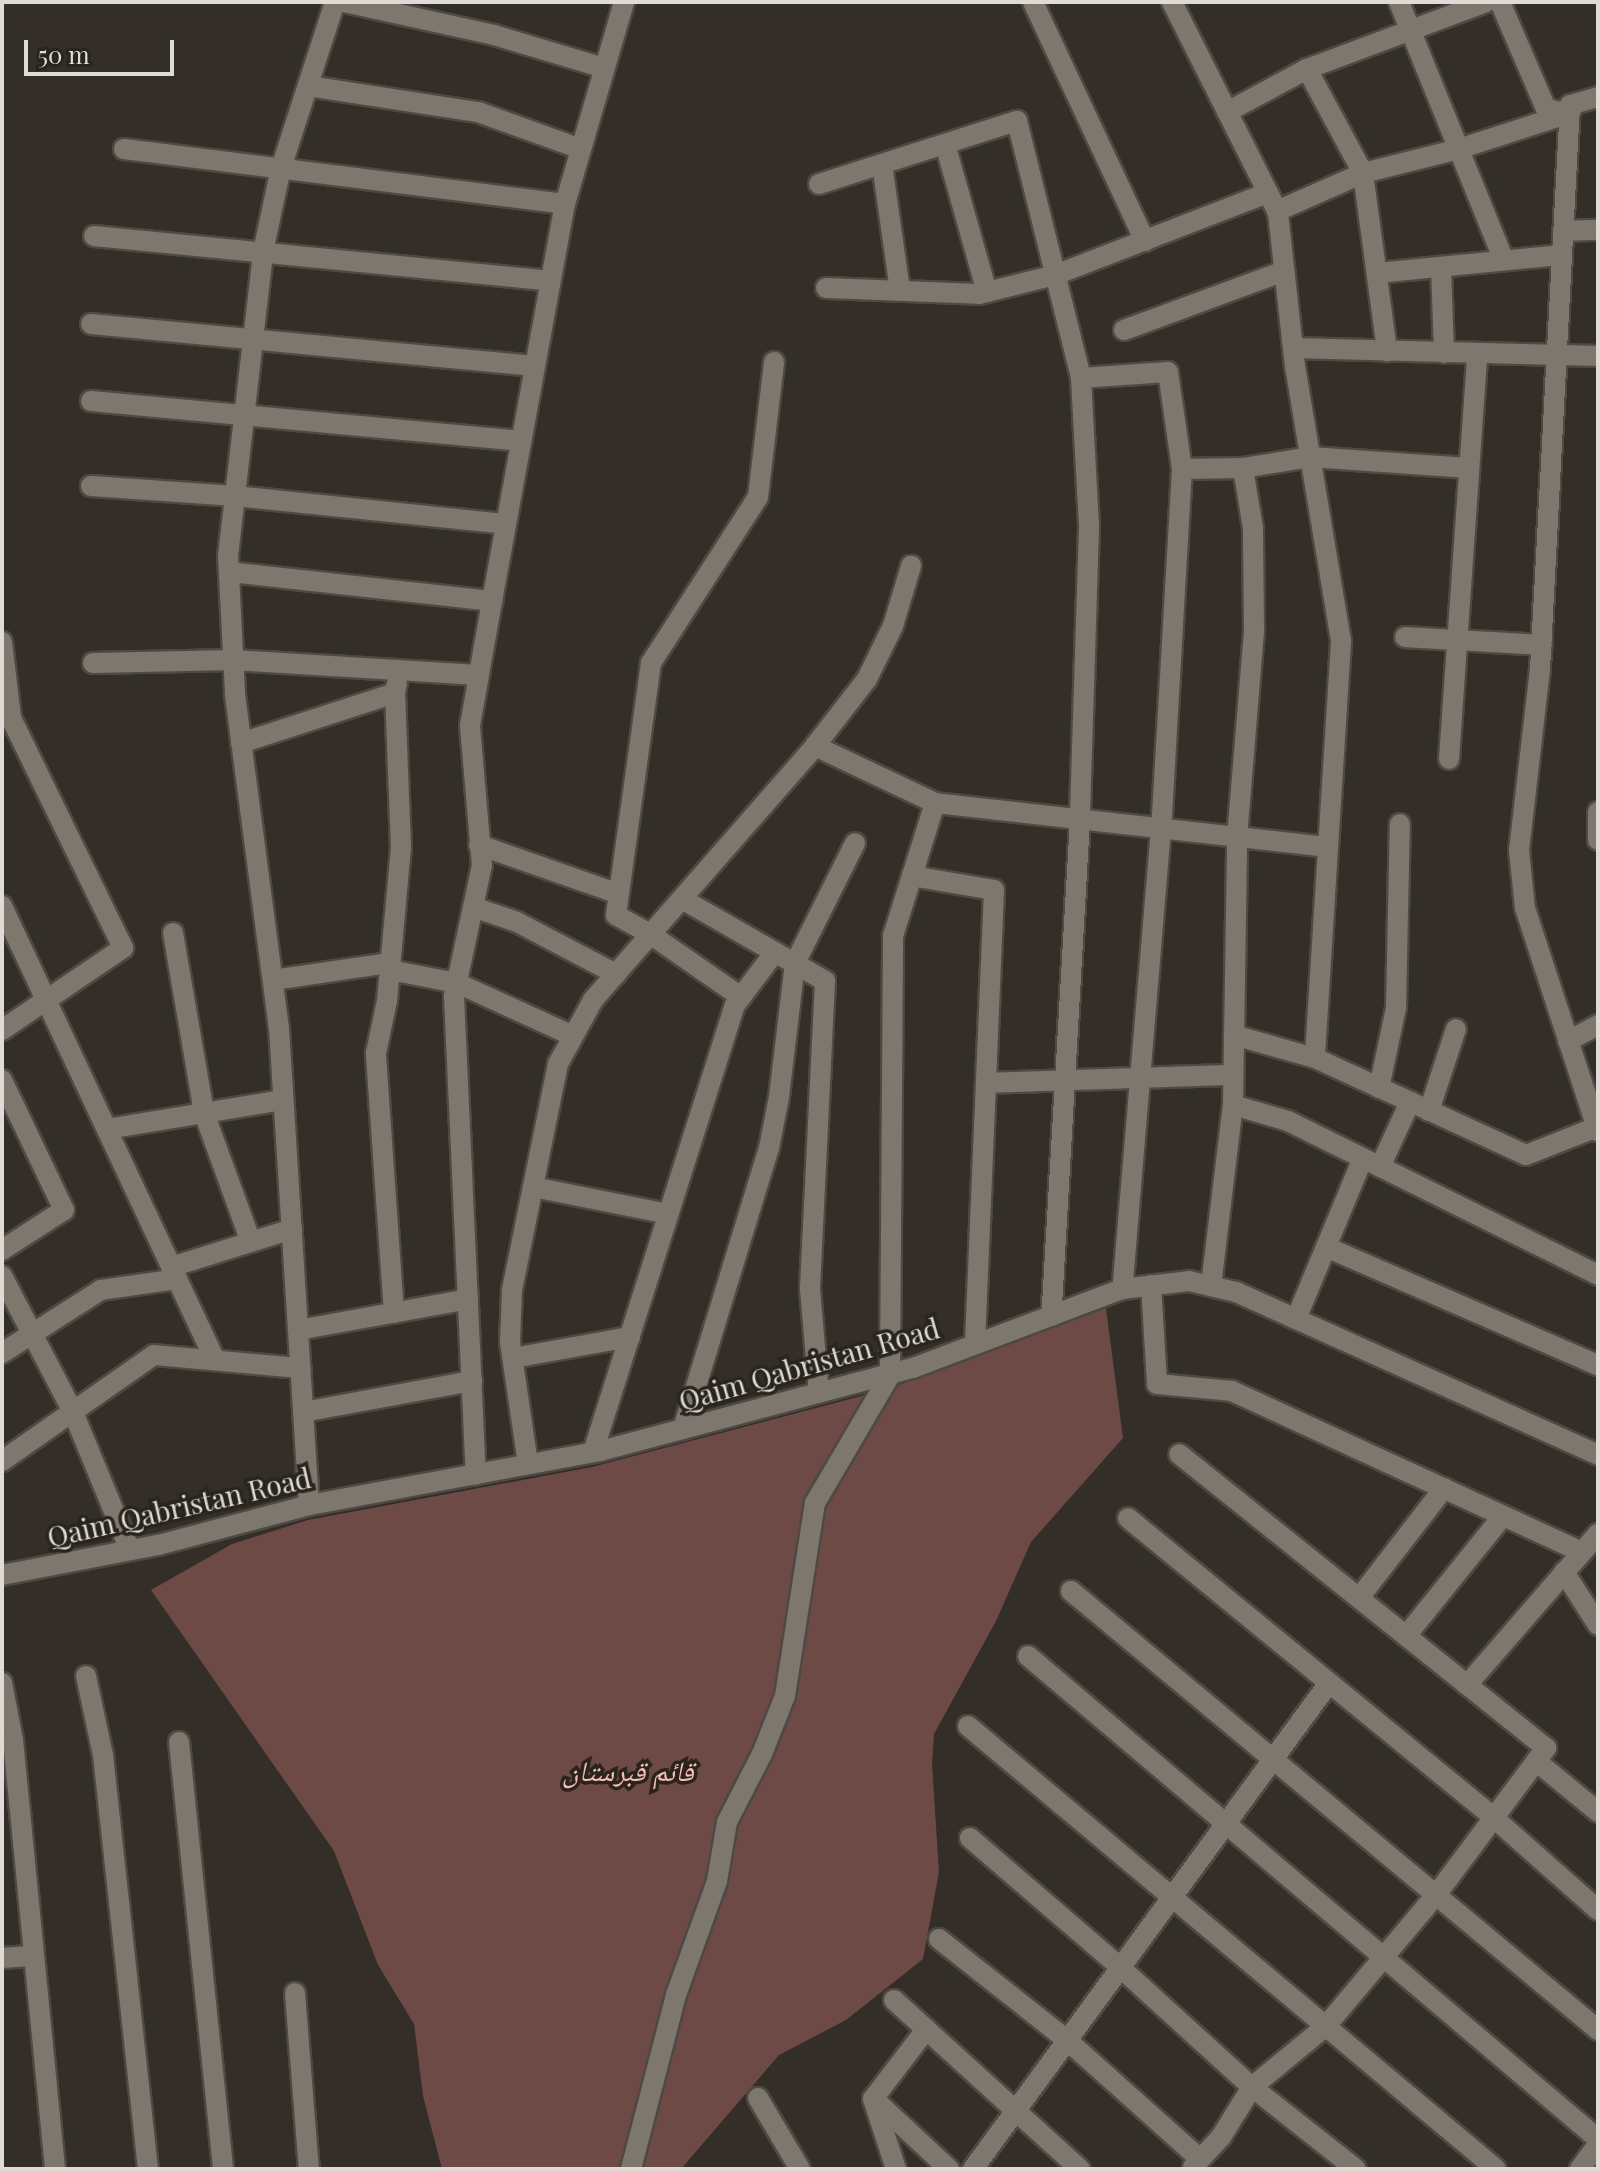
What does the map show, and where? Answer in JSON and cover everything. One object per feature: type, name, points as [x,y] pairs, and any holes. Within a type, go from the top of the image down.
[{"type":"street","points":[[309,1505],[273,980],[241,743],[229,572],[263,253],[281,168],[335,2]]},
{"type":"street","points":[[344,2],[494,35],[604,68]]},
{"type":"street","points":[[476,1474],[454,996],[482,865],[470,750],[479,675],[549,281],[565,204],[624,2]]},
{"type":"street","points":[[1033,2],[1145,241]]},
{"type":"street","points":[[1172,2],[1272,202],[1341,642],[1315,1058]]},
{"type":"street","points":[[1399,2],[1504,260]]},
{"type":"street","points":[[1227,112],[1307,69],[1486,2]]},
{"type":"street","points":[[1500,2],[1546,109],[1570,113]]},
{"type":"street","points":[[1307,69],[1363,173],[1387,351]]},
{"type":"street","points":[[308,86],[478,112],[581,149]]},
{"type":"street","points":[[1234,1035],[1315,1058],[1526,1155],[1597,1129],[1525,908],[1519,850],[1542,645],[1570,105],[1598,97]]},
{"type":"street","points":[[826,288],[987,292],[1055,275],[1145,241],[1363,173],[1459,149],[1570,113]]},
{"type":"street","points":[[819,184],[1017,121],[1081,378],[1089,527],[1080,820],[1051,1316]]},
{"type":"street","points":[[945,144],[987,292]]},
{"type":"street","points":[[124,149],[565,204]]},
{"type":"street","points":[[882,164],[900,291]]},
{"type":"street","points":[[1563,231],[1598,230]]},
{"type":"street","points":[[94,236],[549,281]]},
{"type":"street","points":[[1377,273],[1562,255]]},
{"type":"street","points":[[1441,267],[1444,353]]},
{"type":"street","points":[[1124,330],[1284,271]]},
{"type":"street","points":[[91,324],[532,366]]},
{"type":"street","points":[[1293,348],[1556,358],[1598,356]]},
{"type":"street","points":[[1449,759],[1477,355]]},
{"type":"street","points":[[741,997],[650,934],[616,915],[651,663],[758,497],[774,362]]},
{"type":"street","points":[[1081,378],[1168,372],[1182,469],[1161,829],[1122,1289]]},
{"type":"street","points":[[91,401],[519,441]]},
{"type":"street","points":[[1182,469],[1243,468],[1310,457],[1469,468]]},
{"type":"street","points":[[1211,1286],[1233,1105],[1237,838],[1254,629],[1253,528],[1243,468]]},
{"type":"street","points":[[91,486],[235,496],[505,524]]},
{"type":"street","points":[[528,1464],[513,1358],[512,1290],[558,1064],[571,1035],[593,1000],[815,746],[867,679],[893,626],[911,566]]},
{"type":"street","points":[[229,572],[492,601]]},
{"type":"street","points":[[1405,637],[1542,645]]},
{"type":"street","points":[[2,642],[11,718],[123,948],[2,1030]]},
{"type":"street","points":[[93,663],[233,660],[479,675]]},
{"type":"street","points":[[394,1313],[376,1053],[390,967],[401,848],[395,693],[399,670]]},
{"type":"street","points":[[241,743],[395,693]]},
{"type":"street","points":[[815,746],[935,803],[1328,847]]},
{"type":"street","points":[[631,2169],[676,1995],[717,1881],[727,1822],[762,1754],[785,1696],[815,1503],[890,1375],[893,936],[935,803]]},
{"type":"street","points":[[1379,1088],[1396,1008],[1400,824]]},
{"type":"street","points":[[683,1429],[769,1148],[779,1097],[795,963],[855,843]]},
{"type":"street","points":[[479,845],[619,894]]},
{"type":"street","points":[[912,876],[994,890],[975,1344]]},
{"type":"street","points":[[682,899],[825,981],[810,1289],[819,1393]]},
{"type":"street","points":[[2,906],[215,1360]]},
{"type":"street","points":[[473,907],[517,922],[616,974]]},
{"type":"street","points":[[173,933],[204,1113],[251,1242]]},
{"type":"street","points":[[593,1452],[735,1005],[775,952]]},
{"type":"street","points":[[273,980],[390,967],[457,983],[571,1035]]},
{"type":"street","points":[[1568,1041],[1598,1025]]},
{"type":"street","points":[[1429,1111],[1456,1029]]},
{"type":"street","points":[[986,1083],[1233,1075]]},
{"type":"street","points":[[2,1080],[64,1210],[2,1250]]},
{"type":"street","points":[[107,1129],[283,1100]]},
{"type":"street","points":[[1296,1319],[1326,1247],[1372,1162],[1410,1102]]},
{"type":"street","points":[[1233,1105],[1288,1121],[1598,1275]]},
{"type":"street","points":[[533,1187],[668,1214]]},
{"type":"street","points":[[2,1353],[101,1290],[174,1273],[292,1229]]},
{"type":"street","points":[[1326,1247],[1598,1365]]},
{"type":"street","points":[[2,1276],[73,1412],[130,1550]]},
{"type":"street","name":"Qaim Qabristan Road","points":[[2,1575],[130,1550],[309,1505],[593,1452],[890,1375],[1122,1289],[1189,1281],[1236,1292],[1598,1455]]},
{"type":"street","points":[[1151,1285],[1157,1384],[1232,1391],[1582,1552]]},
{"type":"street","points":[[298,1330],[468,1299]]},
{"type":"street","points":[[513,1358],[630,1337]]},
{"type":"street","points":[[2,1461],[154,1355],[300,1368]]},
{"type":"street","points":[[303,1412],[472,1381]]},
{"type":"street","points":[[939,1939],[1068,2041],[1196,2164],[1221,2137],[1252,2087],[1326,2026],[1436,1895],[1546,1748],[1179,1454]]},
{"type":"street","points":[[1359,1598],[1444,1488]]},
{"type":"street","points":[[1406,1636],[1503,1516]]},
{"type":"street","points":[[1128,1518],[1494,1818],[1598,1910]]},
{"type":"street","points":[[1467,1685],[1598,1534]]},
{"type":"street","points":[[1564,1572],[1598,1625]]},
{"type":"street","points":[[1071,1591],[1598,2030]]},
{"type":"street","points":[[1028,1656],[1598,2142],[1580,2169]]},
{"type":"street","points":[[86,1676],[103,1755],[148,2169]]},
{"type":"street","points":[[2,1683],[55,2169]]},
{"type":"street","points":[[973,2169],[1329,1683]]},
{"type":"street","points":[[968,1726],[1496,2169]]},
{"type":"street","points":[[179,1742],[223,2169]]},
{"type":"street","points":[[1536,1761],[1598,1812]]},
{"type":"street","points":[[970,1838],[1121,1968],[1252,2087],[1356,2169]]},
{"type":"street","points":[[2,1958],[33,1956]]},
{"type":"street","points":[[295,1993],[309,2169]]},
{"type":"street","points":[[894,2000],[1080,2169]]},
{"type":"street","points":[[873,2099],[925,2031]]},
{"type":"street","points":[[758,2098],[800,2169]]},
{"type":"street","points":[[873,2099],[896,2169]]},
{"type":"street","points":[[873,2099],[949,2169]]},
{"type":"green space","name":"قائم قبرستان","points":[[1106,1308],[1123,1438],[1031,1542],[996,1621],[934,1734],[932,1764],[939,1872],[923,1959],[846,2020],[779,2055],[681,2169],[442,2169],[423,2096],[414,2024],[378,1965],[334,1851],[151,1590],[232,1544],[308,1520],[592,1467],[888,1389]]}]
